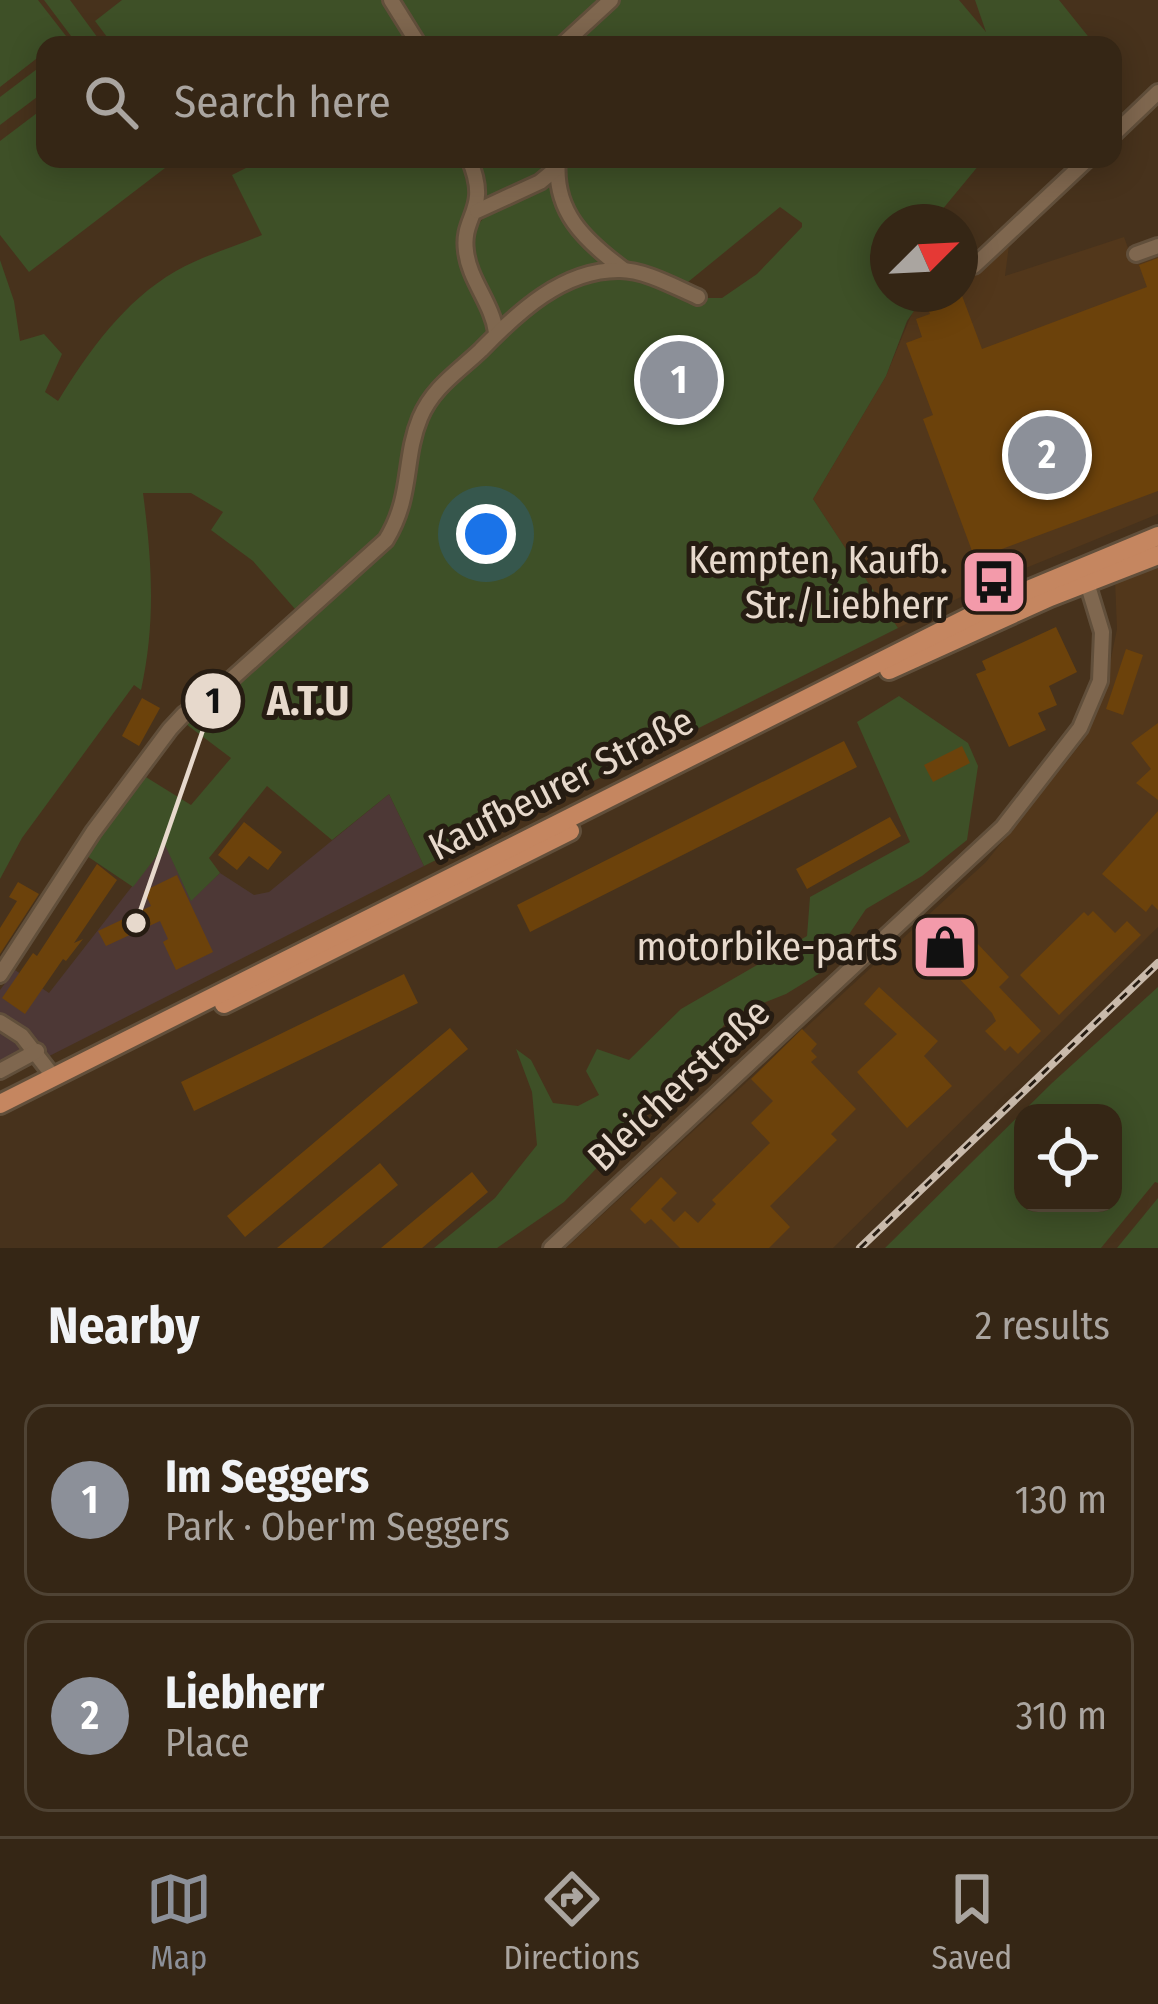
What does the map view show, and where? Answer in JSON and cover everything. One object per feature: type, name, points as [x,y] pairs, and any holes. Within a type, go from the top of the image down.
[{"type":"main road","name":"Kaufbeurer Straße","points":[[0,1117],[1158,536]]},
{"type":"main road","name":"Kaufbeurer Straße","points":[[0,1104],[997,603],[1158,555]]},
{"type":"street","points":[[391,0],[413,36]]},
{"type":"street","points":[[572,36],[611,0]]},
{"type":"street","points":[[1122,126],[1158,92]]},
{"type":"street","points":[[472,168],[479,190],[477,211],[464,245],[496,332]]},
{"type":"street","points":[[477,211],[541,182],[554,168]]},
{"type":"street","points":[[558,168],[557,190],[577,230],[622,269],[698,298]]},
{"type":"street","points":[[978,262],[1078,168]]},
{"type":"street","points":[[1136,254],[1158,246]]},
{"type":"street","points":[[0,975],[93,832],[170,729],[218,692],[386,540],[398,520],[422,411],[437,388],[496,332],[549,291],[622,269]]},
{"type":"street","name":"Bleicherstraße","points":[[551,1248],[1003,827],[1080,728],[1100,681],[1102,632],[1084,574]]},
{"type":"street","points":[[0,1022],[37,1052],[53,1076]]},
{"type":"street","points":[[0,1071],[37,1052]]},
{"type":"shaded area","points":[[1124,237],[1133,262],[1158,253],[1158,514],[989,583],[898,628],[813,499],[886,376],[913,312],[978,312],[978,273],[1009,245],[1005,276]]},
{"type":"shaded area","points":[[1158,566],[1158,927],[833,1248],[566,1248],[986,862],[1083,741],[1104,693],[1117,629],[1115,580]]},
{"type":"shaded area","points":[[389,794],[424,866],[0,1081],[0,990],[15,970],[49,993],[165,844],[191,900],[220,873],[254,895],[269,892]]},
{"type":"green space","points":[[0,0],[38,0],[66,36],[36,36],[36,59],[0,87]]},
{"type":"green space","points":[[44,0],[70,0],[96,36],[71,36]]},
{"type":"green space","points":[[122,0],[384,0],[406,36],[106,36],[95,21]]},
{"type":"green space","points":[[396,0],[602,0],[564,36],[418,36]]},
{"type":"green space","points":[[617,0],[959,0],[986,32],[975,0],[1059,0],[1088,36],[579,36]]},
{"type":"green space","points":[[36,70],[36,98],[0,125],[0,97]]},
{"type":"green space","points":[[36,114],[36,168],[165,168],[29,272],[0,235],[0,141]]},
{"type":"green space","points":[[246,168],[466,168],[474,192],[463,230],[490,330],[479,347],[435,385],[390,520],[380,537],[295,609],[253,561],[211,530],[223,512],[191,493],[143,493],[151,592],[141,690],[134,685],[22,838],[0,879],[0,260],[14,301],[20,341],[44,334],[62,354],[45,392],[58,401],[95,346],[157,283],[262,235],[232,175]]},
{"type":"green space","points":[[476,168],[546,168],[542,174],[489,202]]},
{"type":"green space","points":[[562,168],[977,168],[947,204],[870,204],[870,312],[913,312],[886,376],[813,499],[898,628],[424,866],[389,794],[332,840],[267,786],[209,858],[220,873],[191,901],[165,845],[133,887],[84,854],[141,774],[191,805],[231,758],[182,721],[279,647],[402,523],[425,413],[499,334],[550,296],[602,276],[627,277],[699,298],[722,298],[757,274],[802,227],[780,207],[688,282],[630,264],[593,238],[567,206],[561,188]]},
{"type":"green space","points":[[552,182],[564,217],[608,262],[505,319],[477,270],[475,234],[491,212]]},
{"type":"green space","points":[[899,696],[968,743],[978,766],[967,840],[922,876],[866,909],[825,970],[786,994],[731,1016],[693,1065],[663,1091],[645,1118],[564,1202],[497,1248],[434,1248],[495,1198],[537,1145],[532,1092],[516,1049],[531,1060],[553,1103],[578,1106],[599,1095],[586,1071],[597,1049],[629,1060],[681,1009],[807,936],[810,897],[910,842],[857,722]]},
{"type":"green space","points":[[1158,987],[1158,1183],[1101,1248],[885,1248],[1014,1121],[1014,1212],[1122,1212],[1122,1104],[1031,1104]]},
{"type":"green space","points":[[1158,1198],[1158,1248],[1117,1248]]},
{"type":"building","points":[[1158,258],[1158,491],[975,559],[923,419],[933,415],[906,343],[922,337],[916,319],[929,312],[968,312],[982,349],[1147,287],[1139,265]]},
{"type":"building","points":[[1056,627],[1077,672],[1049,686],[1057,705],[1038,713],[1046,730],[1009,747],[976,674],[986,670],[982,661]]},
{"type":"building","points":[[1126,649],[1143,655],[1123,715],[1106,709]]},
{"type":"building","points":[[142,698],[160,708],[139,746],[122,736]]},
{"type":"building","points":[[1158,723],[1158,800],[1136,783],[1151,769],[1131,743]]},
{"type":"building","points":[[844,741],[857,767],[530,932],[517,905]]},
{"type":"building","points":[[962,746],[970,763],[933,782],[924,765]]},
{"type":"building","points":[[1158,811],[1158,910],[1152,904],[1146,912],[1102,874]]},
{"type":"building","points":[[890,817],[901,836],[807,889],[796,869]]},
{"type":"building","points":[[244,822],[282,852],[268,870],[249,856],[237,870],[218,855]]},
{"type":"building","points":[[97,864],[117,880],[74,943],[83,939],[25,1014],[2,998],[33,953],[37,956]]},
{"type":"building","points":[[177,875],[213,952],[176,970],[163,942],[168,939],[160,921],[106,946],[98,931],[151,906],[144,891]]},
{"type":"building","points":[[18,882],[39,894],[0,954],[0,928],[17,901],[9,897]]},
{"type":"building","points":[[1093,911],[1115,933],[1127,921],[1141,935],[1059,1015],[1020,975],[1084,912],[1088,916]]},
{"type":"building","points":[[958,923],[1009,977],[999,987],[1041,1031],[1018,1054],[1010,1046],[1005,1051],[985,1031],[996,1021],[992,1013],[931,949]]},
{"type":"building","points":[[404,974],[418,1003],[194,1111],[181,1082]]},
{"type":"building","points":[[879,987],[938,1041],[924,1056],[952,1086],[907,1128],[857,1072],[897,1034],[864,1004]]},
{"type":"building","points":[[450,1028],[468,1049],[245,1237],[227,1216]]},
{"type":"building","points":[[802,1029],[817,1044],[811,1051],[817,1057],[811,1062],[856,1109],[831,1134],[837,1140],[770,1206],[790,1227],[769,1248],[680,1248],[651,1219],[645,1224],[630,1209],[661,1177],[677,1193],[661,1209],[674,1222],[685,1211],[698,1223],[716,1204],[712,1200],[770,1143],[751,1123],[773,1101],[751,1079]]},
{"type":"building","points":[[380,1163],[398,1185],[322,1248],[277,1248]]},
{"type":"building","points":[[472,1172],[488,1192],[422,1248],[381,1248]]},
{"type":"railway","points":[[860,1248],[1158,963]]},
{"type":"place","name":"Im Seggers","points":[[679,380]]},
{"type":"place","name":"Liebherr","points":[[1047,455]]},
{"type":"place","name":"Kempten, Kaufb. Str./Liebherr","points":[[994,582]]},
{"type":"place","name":"A.T.U","points":[[136,923]]},
{"type":"place","name":"motorbike-parts","points":[[945,947]]}]
